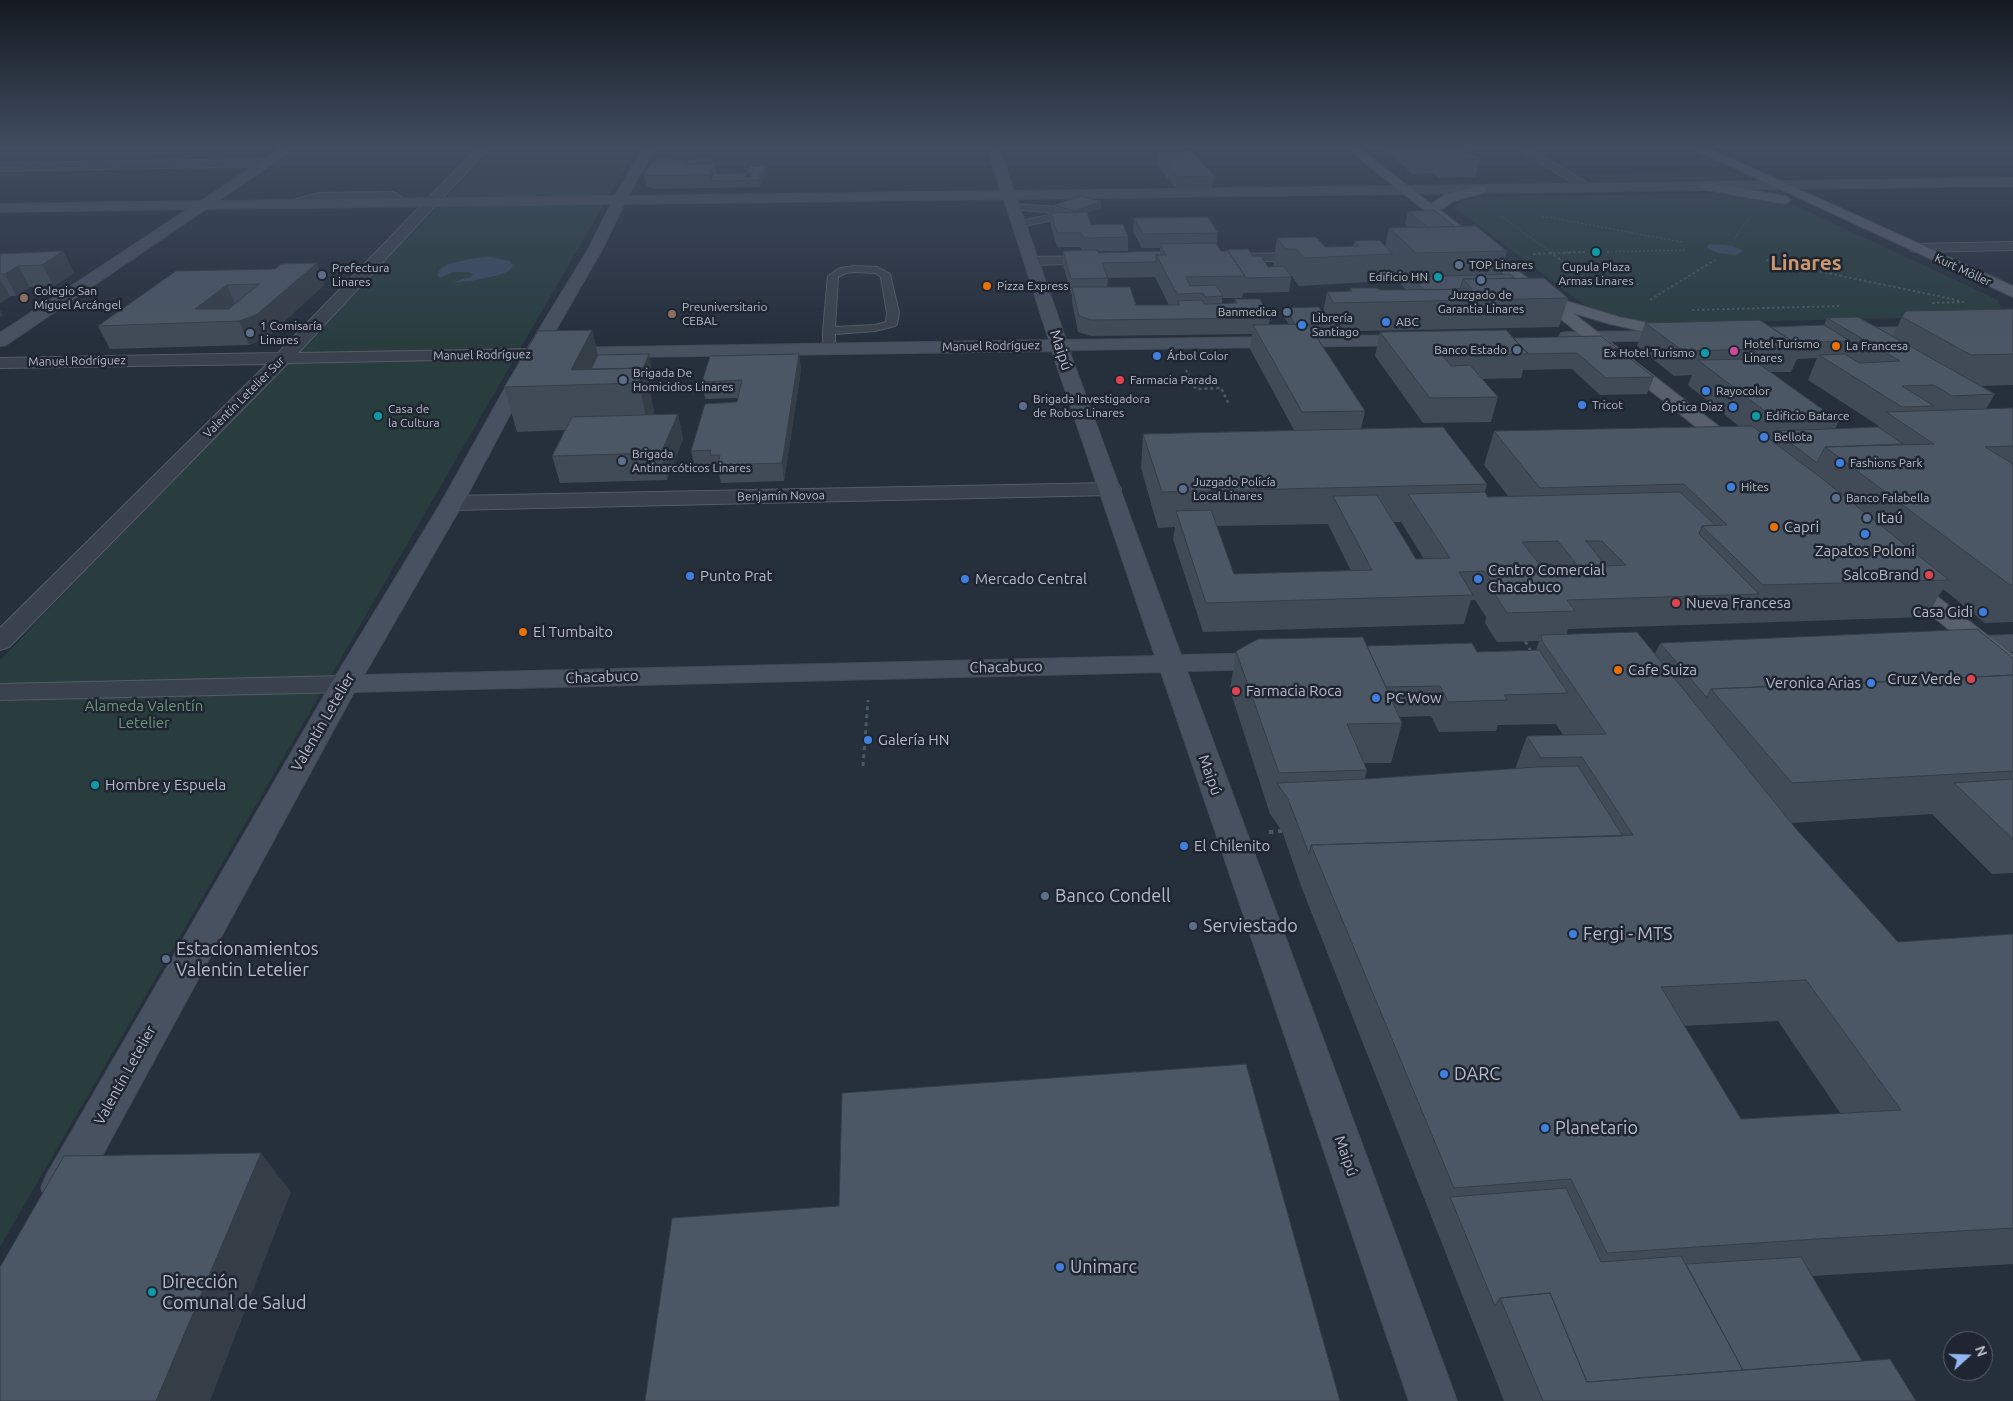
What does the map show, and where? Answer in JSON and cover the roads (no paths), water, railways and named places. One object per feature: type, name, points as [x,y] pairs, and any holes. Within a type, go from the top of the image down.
[{"type":"main road","points":[[0,341],[190,212]]},
{"type":"main road","name":"Valentín Letelier","points":[[48,1212],[345,684],[452,503],[533,354],[596,248],[613,212]]},
{"type":"main road","name":"Maipú","points":[[1016,212],[1058,345],[1433,1401]]},
{"type":"main road","points":[[1434,212],[1753,462]]},
{"type":"main road","points":[[1834,212],[1840,214]]},
{"type":"main road","name":"Kurt Möller","points":[[1837,212],[2013,292]]},
{"type":"main road","points":[[1545,299],[1616,321],[1684,336]]},
{"type":"main road","points":[[1839,333],[1946,332]]},
{"type":"main road","points":[[1553,338],[1702,335]]},
{"type":"main road","name":"Manuel Rodríguez","points":[[533,354],[1436,339]]},
{"type":"main road","points":[[1891,571],[2013,668]]},
{"type":"main road","points":[[1939,645],[2013,643]]},
{"type":"main road","name":"Chacabuco","points":[[345,684],[1295,661]]},
{"type":"street","name":"Valentín Letelier Sur","points":[[0,642],[283,358],[422,212]]},
{"type":"street","points":[[1916,248],[2013,246]]},
{"type":"street","points":[[1468,255],[1488,255]]},
{"type":"street","points":[[1211,259],[1330,257]]},
{"type":"street","points":[[1032,261],[1112,260]]},
{"type":"street","points":[[1839,333],[1877,352]]},
{"type":"street","name":"Manuel Rodríguez","points":[[0,362],[533,354]]},
{"type":"street","name":"Benjamín Novoa","points":[[452,503],[1110,489]]},
{"type":"street","name":"Chacabuco","points":[[0,692],[345,684]]},
{"type":"lane","points":[[1020,224],[1062,213]]},
{"type":"lane","points":[[829,331],[874,328],[891,324],[893,313],[886,276],[877,270],[854,269],[844,270],[833,276],[829,331],[829,349]]},
{"type":"water","points":[[1711,244],[1733,246],[1744,251],[1736,255],[1718,253],[1707,248]]},
{"type":"water","points":[[490,257],[510,261],[513,266],[509,271],[499,275],[471,281],[453,282],[471,277],[473,274],[468,272],[453,272],[440,278],[437,275],[441,268],[449,264],[475,258]]},
{"type":"place","name":"Cupula Plaza Armas Linares","points":[[1596,252]]},
{"type":"place","name":"TOP Linares","points":[[1459,265]]},
{"type":"place","name":"Prefectura Linares","points":[[322,275]]},
{"type":"place","name":"Edificio HN","points":[[1438,277]]},
{"type":"place","name":"Juzgado de Garantia Linares","points":[[1481,280]]},
{"type":"place","name":"Pizza Express","points":[[987,286]]},
{"type":"place","name":"Colegio San Miguel Arcángel","points":[[24,298]]},
{"type":"place","name":"Banmedica","points":[[1287,312]]},
{"type":"place","name":"Preuniversitario CEBAL","points":[[672,314]]},
{"type":"place","name":"ABC","points":[[1386,322]]},
{"type":"place","name":"Librería Santiago","points":[[1302,325]]},
{"type":"place","name":"1 Comisaría Linares","points":[[250,333]]},
{"type":"place","name":"La Francesa","points":[[1836,346]]},
{"type":"place","name":"Banco Estado","points":[[1517,350]]},
{"type":"place","name":"Hotel Turismo Linares","points":[[1734,351]]},
{"type":"place","name":"Ex Hotel Turismo","points":[[1705,353]]},
{"type":"place","name":"Árbol Color","points":[[1157,356]]},
{"type":"place","name":"Brigada De Homicidios Linares","points":[[623,380]]},
{"type":"place","name":"Farmacia Parada","points":[[1120,380]]},
{"type":"place","name":"Rayocolor","points":[[1706,391]]},
{"type":"place","name":"Tricot","points":[[1582,405]]},
{"type":"place","name":"Brigada Investigadora de Robos Linares","points":[[1023,406]]},
{"type":"place","name":"Óptica Diaz","points":[[1733,407]]},
{"type":"place","name":"Casa de la Cultura","points":[[378,416]]},
{"type":"place","name":"Edificio Batarce","points":[[1756,416]]},
{"type":"place","name":"Bellota","points":[[1764,437]]},
{"type":"place","name":"Brigada Antinarcóticos Linares","points":[[622,461]]},
{"type":"place","name":"Fashions Park","points":[[1840,463]]},
{"type":"place","name":"Hites","points":[[1731,487]]},
{"type":"place","name":"Juzgado Policía Local Linares","points":[[1183,489]]},
{"type":"place","name":"Banco Falabella","points":[[1836,498]]},
{"type":"place","name":"Itaú","points":[[1867,518]]},
{"type":"place","name":"Capri","points":[[1774,527]]},
{"type":"place","name":"Zapatos Poloni","points":[[1865,534]]},
{"type":"place","name":"SalcoBrand","points":[[1929,575]]},
{"type":"place","name":"Punto Prat","points":[[690,576]]},
{"type":"place","name":"Mercado Central","points":[[965,579]]},
{"type":"place","name":"Centro Comercial Chacabuco","points":[[1478,579]]},
{"type":"place","name":"Nueva Francesa","points":[[1676,603]]},
{"type":"place","name":"Casa Gidi","points":[[1983,612]]},
{"type":"place","name":"El Tumbaito","points":[[523,632]]},
{"type":"place","name":"Cafe Suiza","points":[[1618,670]]},
{"type":"place","name":"Cruz Verde","points":[[1971,679]]},
{"type":"place","name":"Veronica Arias","points":[[1871,683]]},
{"type":"place","name":"Farmacia Roca","points":[[1236,691]]},
{"type":"place","name":"PC Wow","points":[[1376,698]]},
{"type":"place","name":"Galería HN","points":[[868,740]]},
{"type":"place","name":"Hombre y Espuela","points":[[95,785]]},
{"type":"place","name":"El Chilenito","points":[[1184,846]]},
{"type":"place","name":"Banco Condell","points":[[1045,896]]},
{"type":"place","name":"Serviestado","points":[[1193,926]]},
{"type":"place","name":"Fergi - MTS","points":[[1573,934]]},
{"type":"place","name":"Estacionamientos Valentin Letelier","points":[[166,959]]},
{"type":"place","name":"DARC","points":[[1444,1074]]},
{"type":"place","name":"Planetario","points":[[1545,1128]]},
{"type":"place","name":"Unimarc","points":[[1060,1267]]},
{"type":"place","name":"Dirección Comunal de Salud","points":[[152,1292]]},
{"type":"district","name":"Linares","points":[[1806,263]]},
{"type":"park label","name":"Alameda Valentín Letelier","points":[[144,714]]}]
